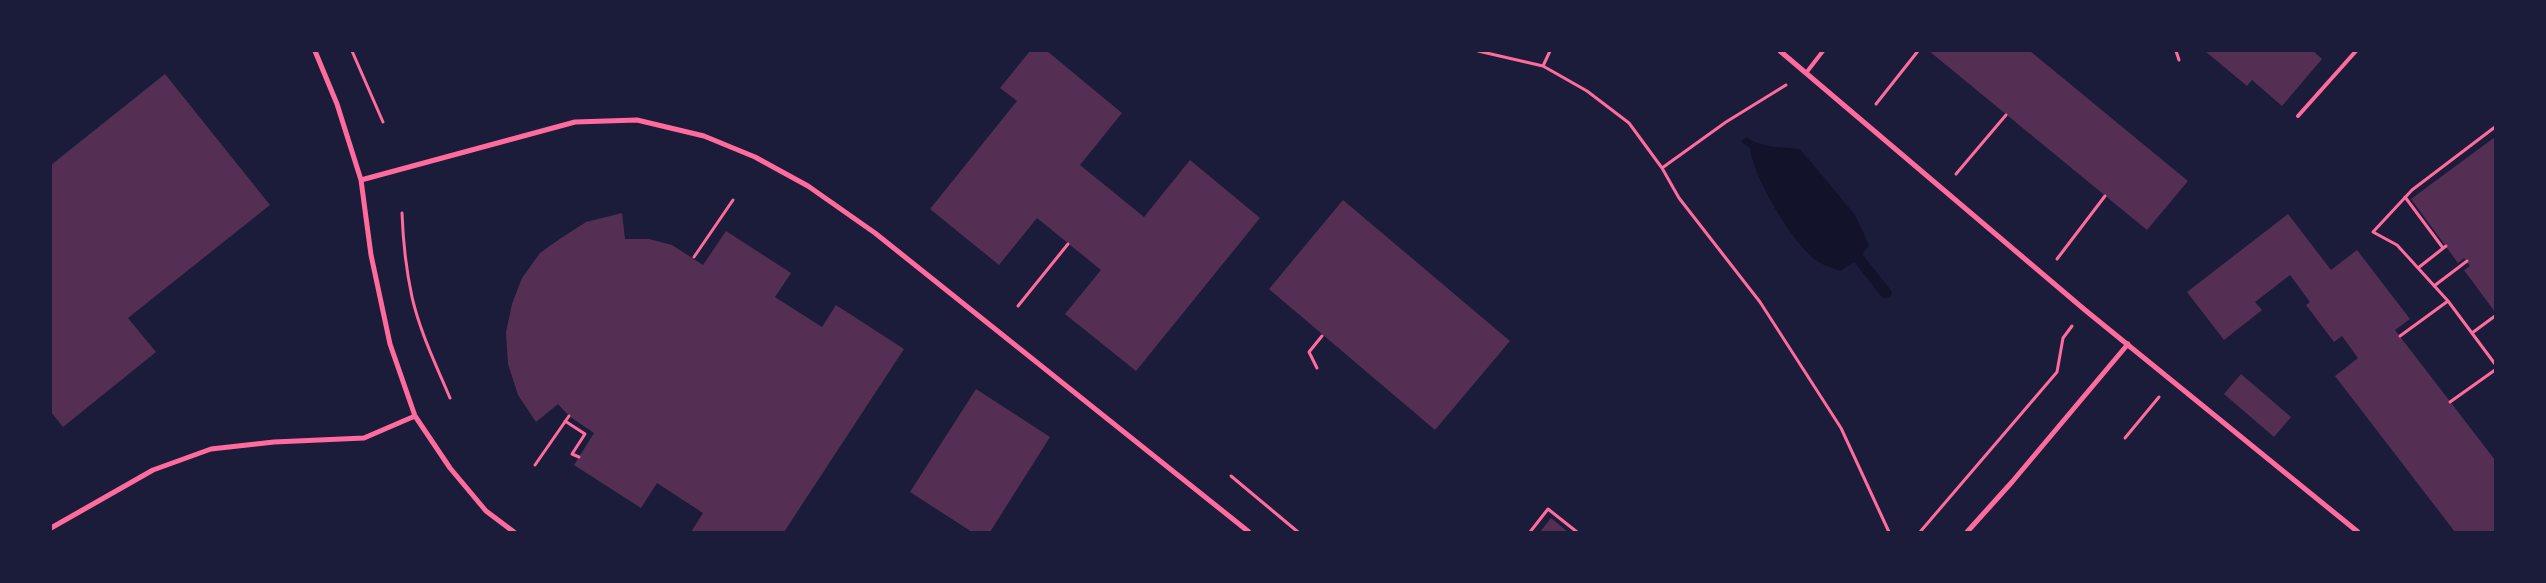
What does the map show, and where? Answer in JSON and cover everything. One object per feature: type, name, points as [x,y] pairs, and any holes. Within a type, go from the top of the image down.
[{"type":"street","points":[[315,51],[337,104],[361,180],[372,255],[390,344],[415,416],[450,468],[486,511],[514,532]]},
{"type":"street","points":[[1780,51],[2085,310],[2358,532]]},
{"type":"street","points":[[361,180],[576,122],[637,120],[704,136],[755,157],[808,186],[875,233],[1250,532]]},
{"type":"street","points":[[1967,532],[2012,482],[2128,344]]},
{"type":"street","points":[[51,528],[153,470],[211,449],[274,442],[364,438],[415,416]]},
{"type":"lane","points":[[1806,73],[1823,51]]},
{"type":"lane","points":[[2298,116],[2356,51]]},
{"type":"path","points":[[352,51],[383,122]]},
{"type":"path","points":[[1478,51],[1543,66],[1587,91],[1629,123],[1662,168],[1679,198],[1760,302],[1841,428],[1889,532]]},
{"type":"path","points":[[1543,66],[1550,51]]},
{"type":"path","points":[[1862,122],[1918,51]]},
{"type":"path","points":[[2176,51],[2179,60]]},
{"type":"path","points":[[1662,168],[1726,122],[1806,73]]},
{"type":"path","points":[[1943,190],[2006,116]]},
{"type":"path","points":[[2495,127],[2405,197],[2373,232],[2397,245],[2448,301],[2495,364]]},
{"type":"path","points":[[2045,275],[2105,196]]},
{"type":"path","points":[[2405,197],[2444,247],[2418,268]]},
{"type":"path","points":[[694,257],[733,200]]},
{"type":"path","points":[[402,213],[404,256],[412,299],[426,341],[450,398]]},
{"type":"path","points":[[1018,306],[1068,244]]},
{"type":"path","points":[[2434,286],[2466,261]]},
{"type":"path","points":[[2400,336],[2448,301]]},
{"type":"path","points":[[1920,532],[2057,372],[2063,338],[2085,310]]},
{"type":"path","points":[[2472,332],[2495,316]]},
{"type":"path","points":[[1317,368],[1309,352],[1322,336]]},
{"type":"path","points":[[2450,402],[2495,370]]},
{"type":"path","points":[[2125,438],[2172,380]]},
{"type":"path","points":[[535,465],[569,416]]},
{"type":"path","points":[[565,421],[585,434],[572,454],[579,457]]},
{"type":"path","points":[[1231,476],[1298,532]]},
{"type":"path","points":[[1530,532],[1548,509],[1577,532]]},
{"type":"shaded area","points":[[1746,137],[1765,145],[1800,149],[1855,215],[1869,245],[1859,259],[1840,271],[1821,263],[1809,254],[1798,242],[1776,210],[1759,176],[1750,148],[1741,142]]},
{"type":"building","points":[[1030,51],[1047,51],[1122,113],[1080,165],[1144,217],[1190,160],[1260,218],[1136,371],[1065,314],[1101,270],[1037,218],[999,265],[930,209],[1017,101],[1000,88]]},
{"type":"building","points":[[1929,51],[2030,51],[2188,181],[2147,230]]},
{"type":"building","points":[[2205,51],[2313,51],[2322,59],[2282,106],[2252,80],[2247,86]]},
{"type":"building","points":[[165,74],[270,205],[128,318],[156,352],[63,427],[51,412],[51,165]]},
{"type":"building","points":[[2495,137],[2495,312],[2464,270],[2470,266],[2464,258],[2458,263],[2411,199]]},
{"type":"building","points":[[1343,200],[1510,341],[1435,430],[1269,289]]},
{"type":"building","points":[[622,213],[625,239],[649,239],[672,245],[703,265],[726,231],[791,273],[775,297],[822,327],[836,305],[904,349],[784,532],[691,532],[703,513],[657,483],[641,508],[574,465],[594,433],[569,416],[558,404],[536,422],[518,395],[508,364],[506,332],[512,304],[522,278],[540,253],[561,238],[586,222]]},
{"type":"building","points":[[2288,214],[2331,270],[2357,250],[2410,319],[2395,330],[2495,460],[2495,532],[2455,532],[2335,376],[2358,358],[2342,336],[2334,342],[2306,305],[2310,302],[2290,275],[2255,302],[2262,310],[2224,340],[2187,292]]},
{"type":"building","points":[[2241,374],[2291,417],[2274,437],[2224,394]]},
{"type":"building","points":[[976,389],[1050,437],[990,532],[972,532],[910,492]]},
{"type":"building","points":[[1551,518],[1568,532],[1540,532]]},
{"type":"waterway","points":[[1859,259],[1886,293]]}]
